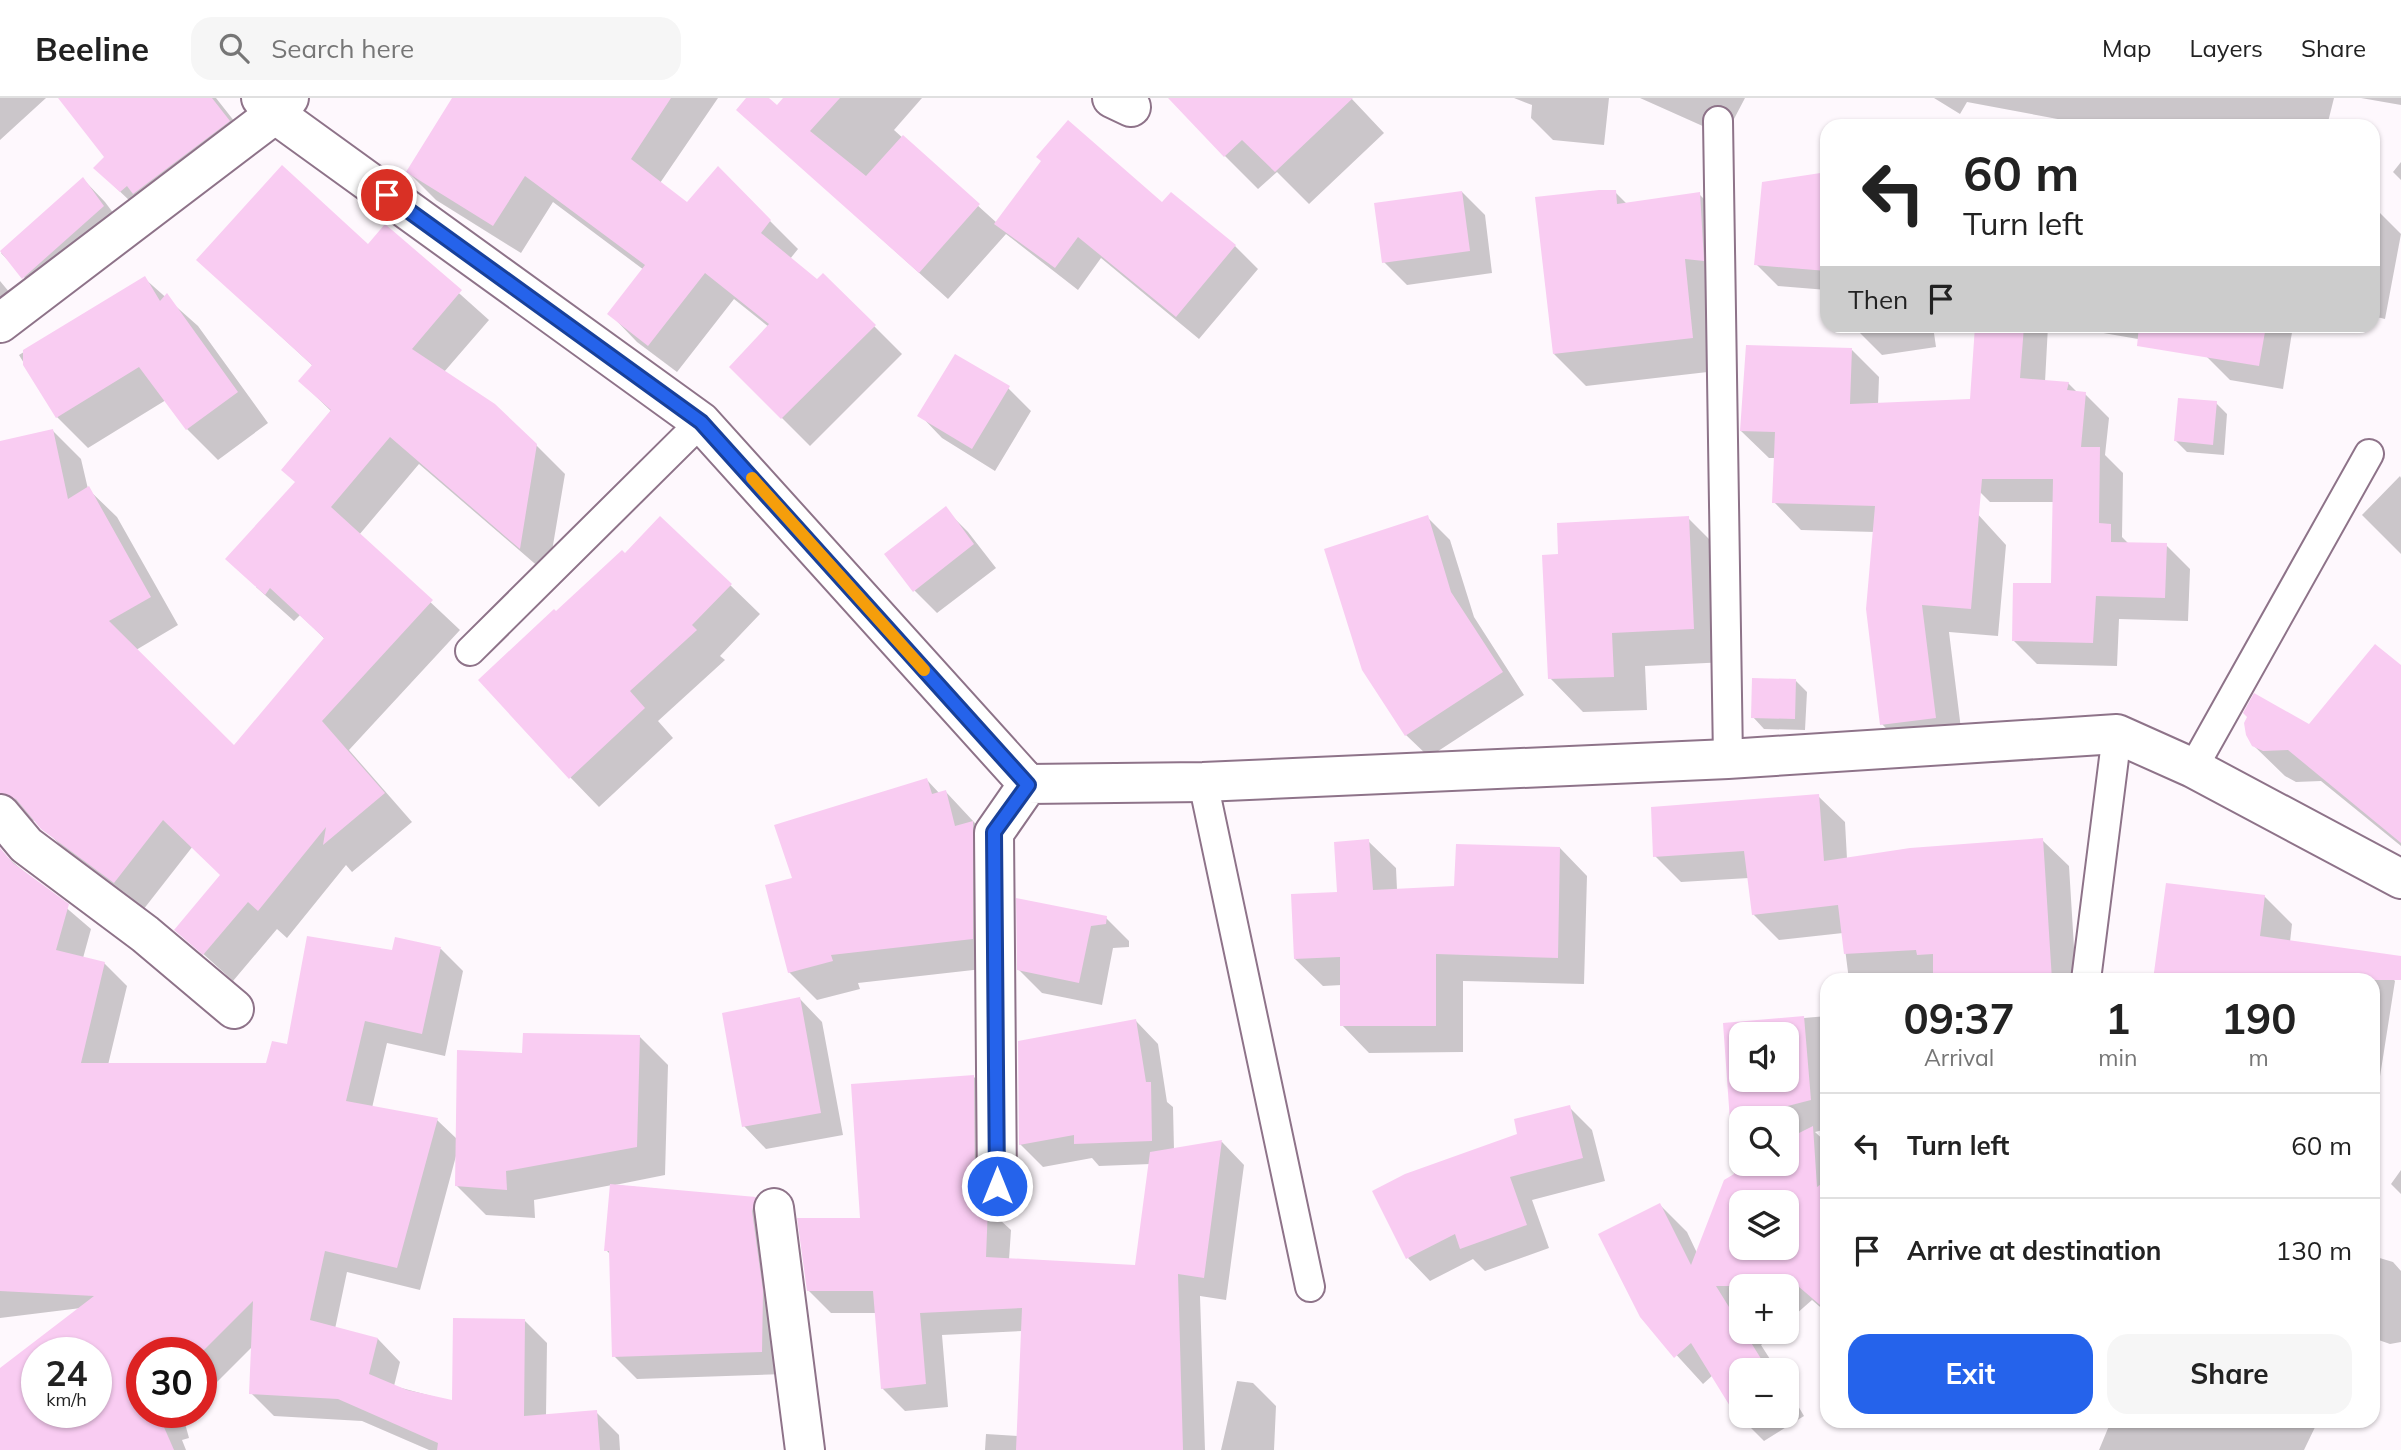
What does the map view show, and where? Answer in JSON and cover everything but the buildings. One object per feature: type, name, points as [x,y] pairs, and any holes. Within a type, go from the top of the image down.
[{"type":"street","points":[[0,323],[275,103],[701,422],[1028,785],[1203,782],[1728,759],[2117,734],[2193,768],[2401,879]]},
{"type":"street","points":[[997,1186],[994,832],[1028,785]]},
{"type":"street","points":[[0,814],[26,845],[145,934],[234,1009]]},
{"type":"street","points":[[774,1208],[805,1450]]},
{"type":"lane","points":[[1718,121],[1728,759]]},
{"type":"lane","points":[[470,651],[701,422]]},
{"type":"lane","points":[[2193,768],[2369,454]]},
{"type":"lane","points":[[2087,973],[2117,734]]},
{"type":"lane","points":[[1203,782],[1310,1287]]},
{"type":"slow traffic","points":[[752,478],[924,670]]},
{"type":"route","points":[[387,195],[701,422],[1028,785],[994,832],[997,1186]]}]
